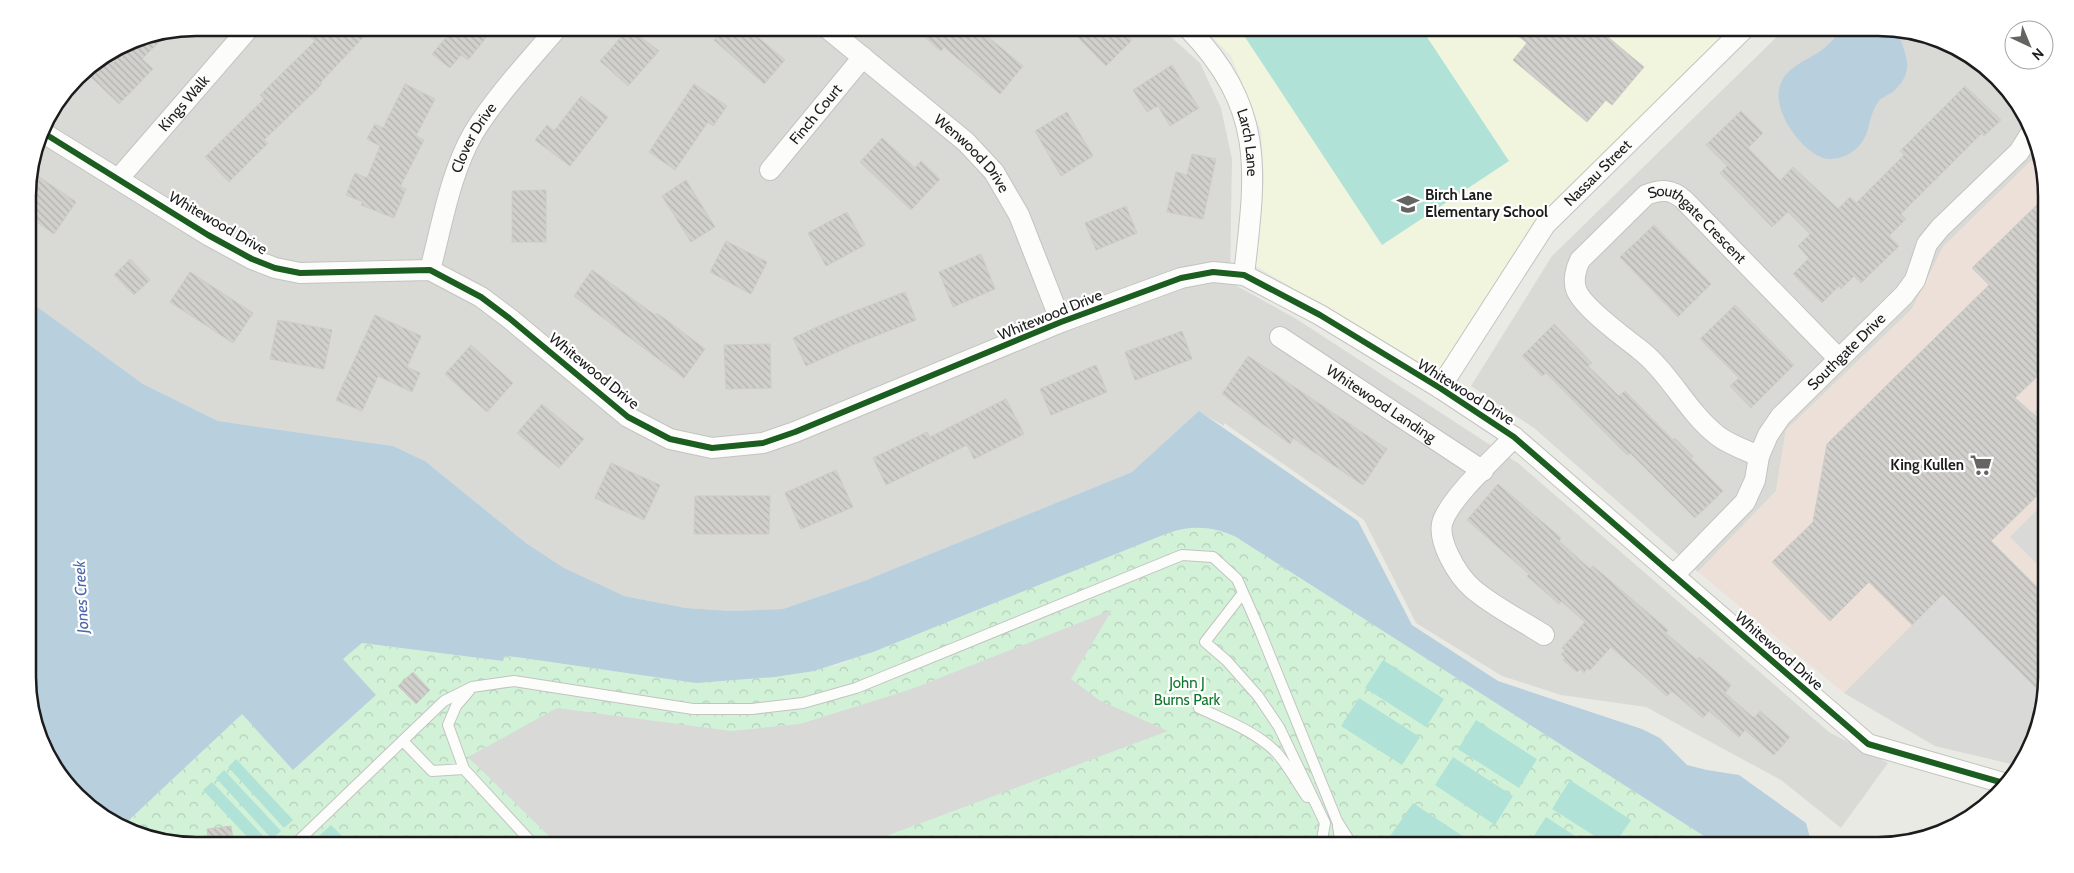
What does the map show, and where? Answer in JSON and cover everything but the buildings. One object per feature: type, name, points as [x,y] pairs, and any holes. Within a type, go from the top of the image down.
[{"type":"street","name":"Kings Walk","points":[[119,178],[241,36]]},
{"type":"street","name":"Clover Drive","points":[[430,270],[454,180],[474,133],[507,88],[550,36]]},
{"type":"street","name":"Wenwood Drive","points":[[837,36],[966,142],[994,172],[1019,215],[1061,322]]},
{"type":"street","name":"Larch Lane","points":[[1196,36],[1227,75],[1239,100],[1252,148],[1253,199],[1244,275]]},
{"type":"street","name":"Nassau Street","points":[[1440,388],[1545,225],[1737,36]]},
{"type":"street","name":"Finch Court","points":[[770,170],[863,58]]},
{"type":"street","name":"Whitewood Drive","points":[[48,135],[208,235],[252,259],[275,268],[300,273],[430,270],[481,297],[628,417],[670,438],[712,448],[763,443],[795,432],[1061,322],[1181,278],[1213,272],[1244,275],[1320,315],[1440,388],[1514,437],[1868,744],[1998,782]]},
{"type":"street","name":"Southgate Drive","points":[[1674,575],[1745,502],[1755,480],[1759,456],[1768,435],[1781,416],[1904,295],[1915,280],[1927,244],[1940,228],[2019,152],[2027,139]]},
{"type":"street","name":"Southgate Crescent","points":[[1759,456],[1718,436],[1688,405],[1656,365],[1640,349],[1621,336],[1582,298],[1576,290],[1575,269],[1580,260],[1646,194],[1658,190],[1669,191],[1684,200],[1838,359]]},
{"type":"street","name":"Whitewood Landing","points":[[1280,337],[1483,471]]},
{"type":"street","points":[[1514,437],[1456,500],[1443,519],[1442,536],[1449,557],[1472,588],[1544,635]]},
{"type":"lane","points":[[303,837],[444,701],[472,687],[514,681],[693,709],[752,709],[803,703],[856,688],[1182,556],[1213,557],[1237,580],[1337,820],[1347,836]]},
{"type":"lane","points":[[1243,593],[1205,642],[1227,661],[1258,696],[1279,727],[1325,824],[1323,836]]},
{"type":"lane","points":[[472,687],[456,706],[448,725],[464,769],[526,837]]},
{"type":"lane","points":[[1199,708],[1228,721],[1260,739],[1277,753],[1325,824]]},
{"type":"lane","points":[[403,741],[432,771],[464,769]]},
{"type":"lane","points":[[1337,820],[1340,836]]},
{"type":"shaded area","points":[[196,36],[1170,36],[1200,63],[1221,108],[1232,159],[1230,282],[1298,320],[1518,463],[1829,732],[1888,763],[1841,828],[1781,780],[1646,707],[1561,695],[1502,676],[1416,623],[1364,520],[1224,423],[1224,426],[1200,412],[1132,472],[864,581],[783,609],[731,611],[686,608],[624,596],[597,585],[564,568],[526,543],[425,461],[393,446],[218,421],[143,384],[37,306],[37,186],[42,155],[48,135],[69,99],[99,69],[116,58],[145,45],[175,38]]},
{"type":"shaded area","name":"Birch Lane Elementary School","points":[[1212,36],[1729,36],[1532,227],[1437,376],[1253,264],[1264,181],[1261,130],[1231,56]]},
{"type":"shaded area","points":[[1244,36],[1426,36],[1509,161],[1382,245]]},
{"type":"shaded area","points":[[1778,36],[1878,36],[1909,39],[1939,48],[1975,69],[2005,99],[2026,135],[2032,155],[2033,159],[1943,247],[1912,309],[1786,430],[1776,491],[1698,572],[1534,428],[1471,386],[1552,256]]},
{"type":"shaded area","points":[[2033,159],[2038,196],[2038,677],[2035,708],[2026,738],[2012,764],[1935,746],[1844,693],[1698,572],[1776,491],[1786,430],[1912,309],[1943,247]]},
{"type":"shaded area","points":[[2038,408],[2038,416],[2034,412]]},
{"type":"shaded area","points":[[2038,509],[2038,565],[2010,537]]},
{"type":"shaded area","points":[[1943,594],[2037,689],[2035,708],[2026,738],[2012,764],[1935,746],[1844,693]]},
{"type":"shaded area","points":[[1112,610],[1071,679],[1099,700],[1168,731],[885,837],[550,837],[468,757],[557,708],[731,731],[800,724],[909,690]]},
{"type":"shaded area","points":[[1383,660],[1444,699],[1426,727],[1365,688]]},
{"type":"shaded area","points":[[1359,698],[1420,737],[1402,765],[1341,726]]},
{"type":"shaded area","points":[[1476,720],[1537,759],[1519,788],[1458,749]]},
{"type":"shaded area","points":[[1453,757],[1513,796],[1495,825],[1435,785]]},
{"type":"shaded area","points":[[236,759],[293,820],[284,828],[228,767]]},
{"type":"shaded area","points":[[224,770],[281,831],[274,837],[270,837],[216,778]]},
{"type":"shaded area","points":[[1570,780],[1631,820],[1620,836],[1595,836],[1552,809]]},
{"type":"shaded area","points":[[212,782],[264,837],[247,837],[203,790]]},
{"type":"shaded area","points":[[1413,803],[1463,836],[1390,836]]},
{"type":"shaded area","points":[[1546,817],[1575,836],[1534,836]]},
{"type":"shaded area","points":[[331,825],[343,837],[318,837]]},
{"type":"green space","name":"John J Burns Park","points":[[1198,526],[1236,537],[1704,836],[196,837],[165,834],[128,821],[242,714],[294,770],[376,695],[343,659],[362,643],[502,661],[504,656],[516,657],[696,683],[838,665],[1168,533]]},
{"type":"water","points":[[1836,36],[1900,38],[1906,55],[1907,69],[1901,82],[1893,92],[1881,99],[1875,108],[1865,136],[1856,149],[1847,155],[1827,159],[1813,152],[1796,136],[1783,115],[1779,93],[1781,83],[1788,72],[1817,54]]},
{"type":"water","name":"Jones Creek","points":[[37,306],[143,384],[218,421],[393,446],[425,461],[526,543],[564,568],[624,596],[686,608],[731,611],[783,609],[864,581],[1132,472],[1199,411],[1358,521],[1412,625],[1498,681],[1642,729],[1660,738],[1687,765],[1739,775],[1806,823],[1810,836],[1704,836],[1236,537],[1202,528],[1168,533],[873,652],[814,671],[775,677],[696,683],[516,657],[504,656],[503,661],[362,643],[343,659],[376,695],[293,770],[242,714],[128,821],[99,804],[83,790],[69,774],[48,738],[38,698],[36,677]]},
{"type":"cycle path","points":[[48,136],[208,235],[252,259],[275,268],[300,273],[430,270],[481,297],[628,417],[670,439],[712,448],[763,443],[795,432],[1061,322],[1181,278],[1213,272],[1244,275],[1320,315],[1440,388],[1514,437],[1868,744],[1998,782]]},
{"type":"place","name":"Birch Lane Elementary School","points":[[1408,204]]},
{"type":"place","name":"King Kullen","points":[[1981,465]]}]
